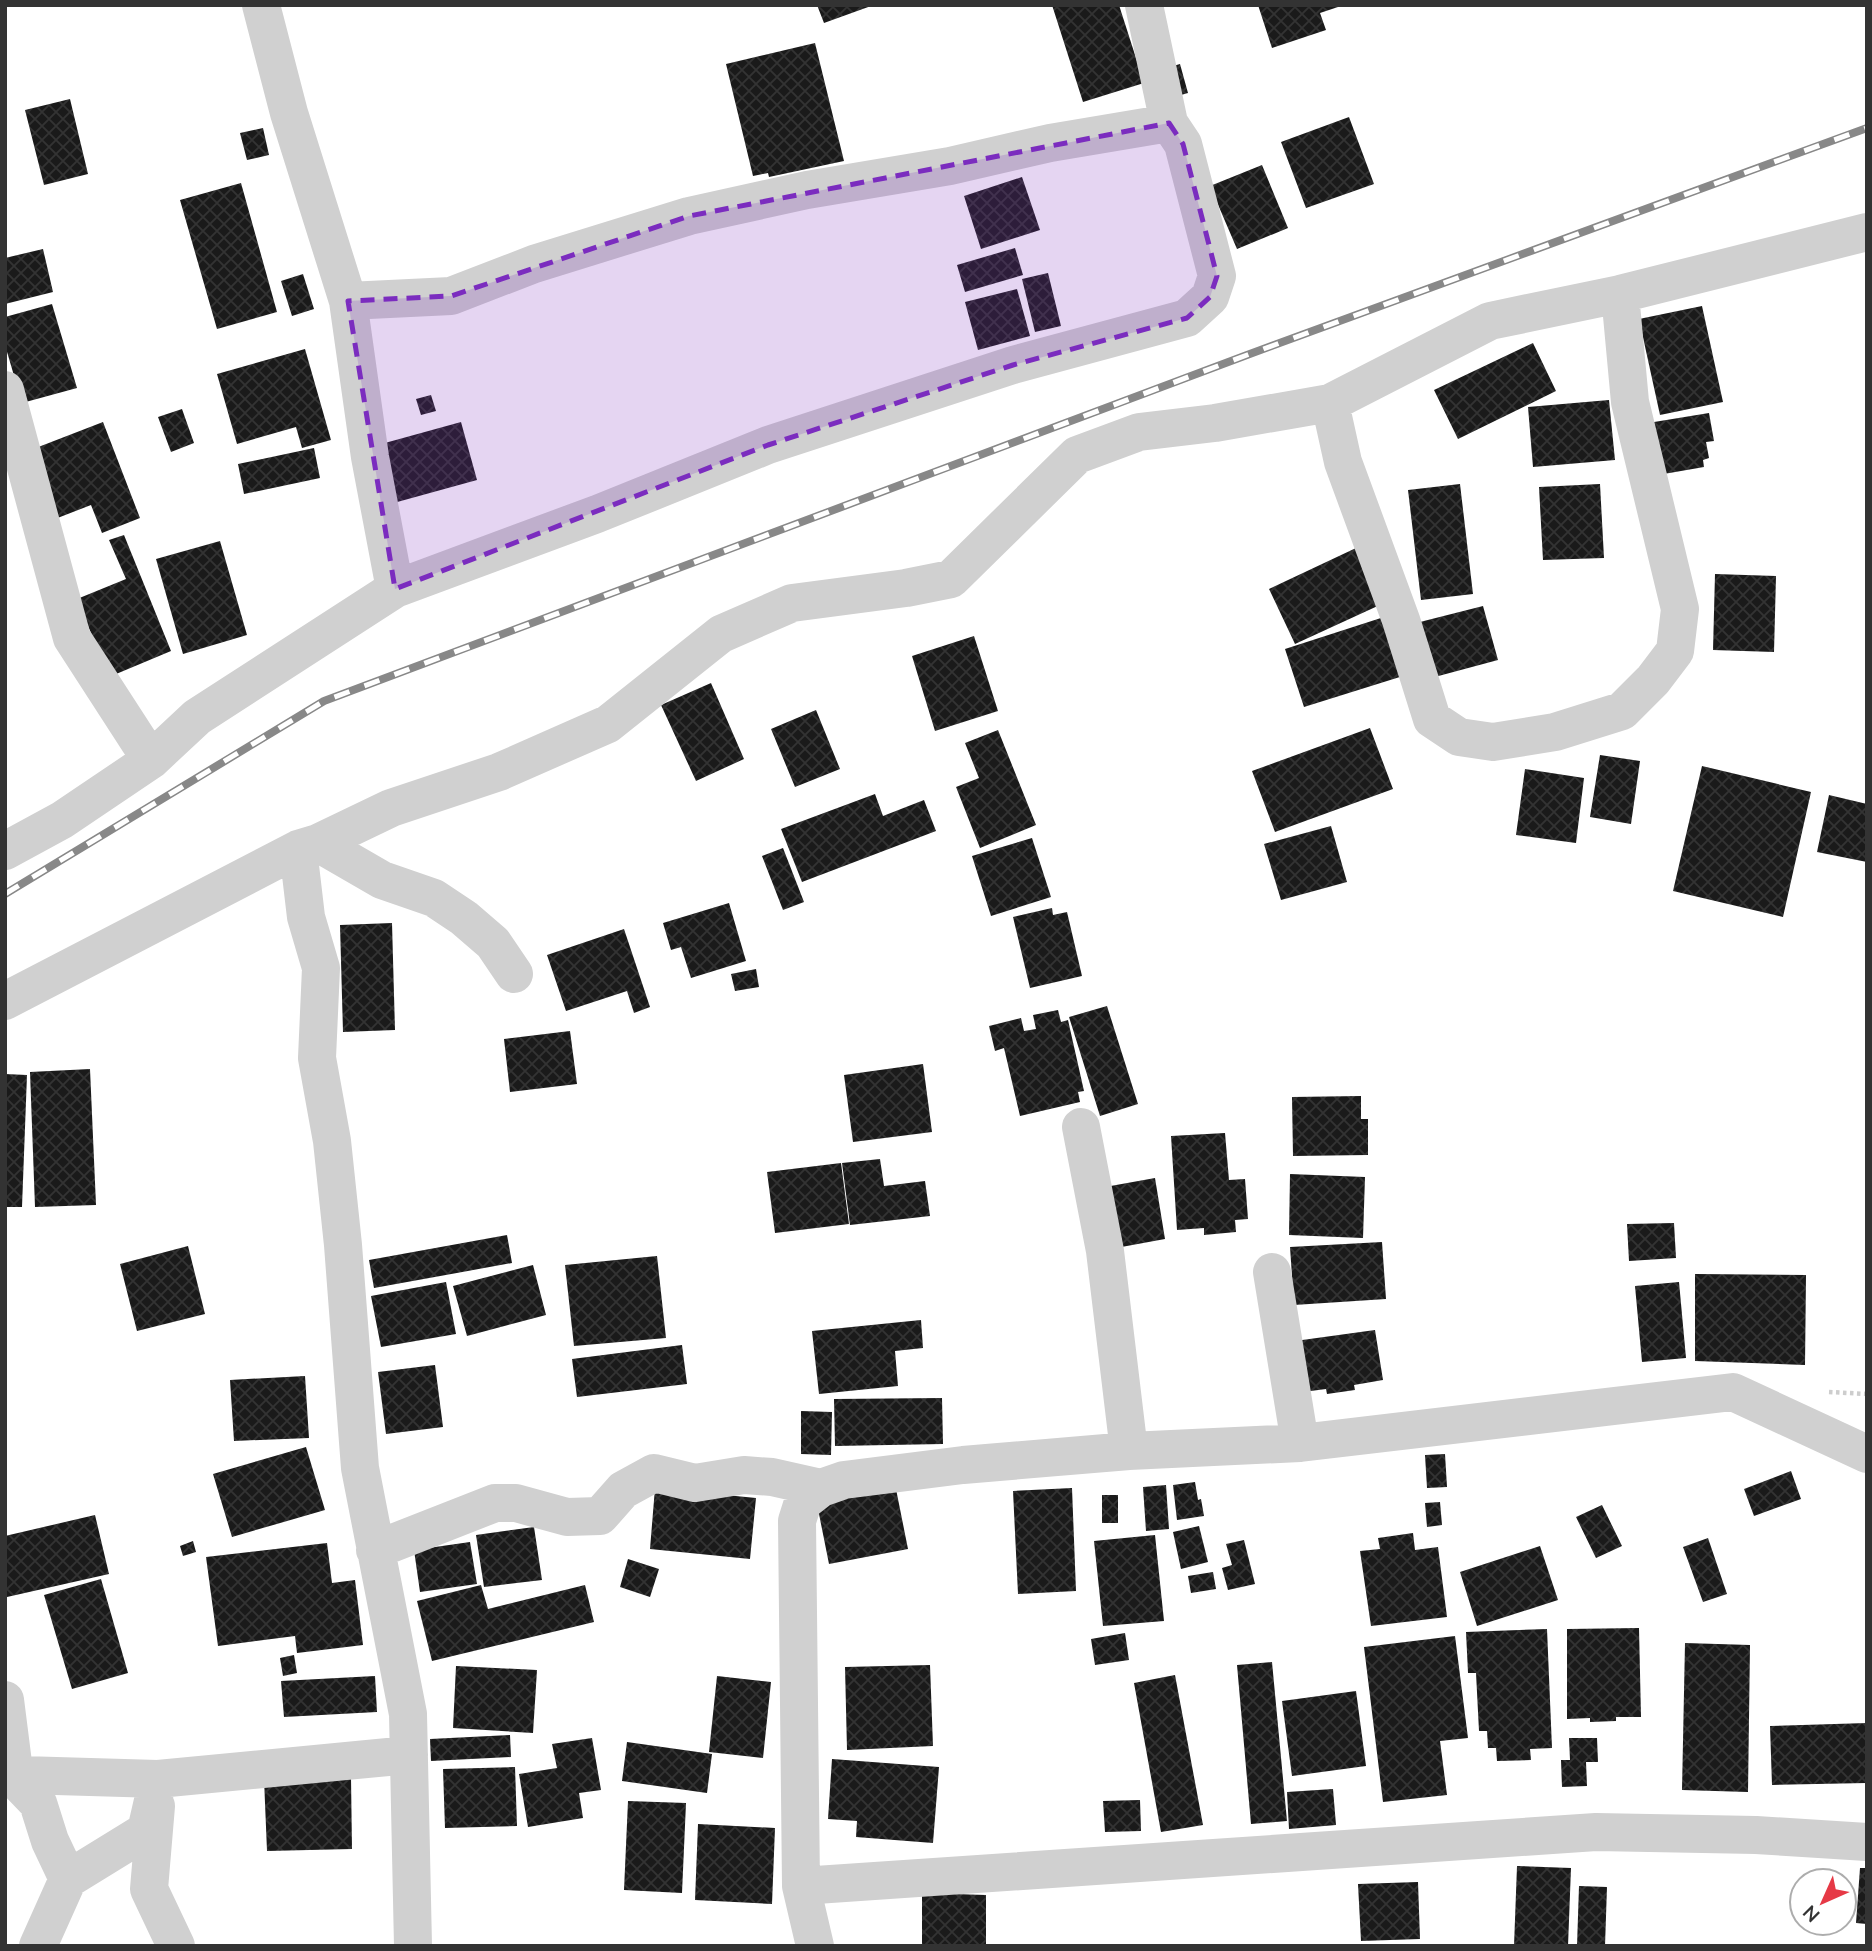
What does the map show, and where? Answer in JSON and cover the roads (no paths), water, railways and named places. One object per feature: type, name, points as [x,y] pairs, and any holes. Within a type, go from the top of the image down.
[{"type":"street","points":[[261,5],[289,113],[348,301],[370,457],[394,589]]},
{"type":"street","points":[[5,851],[62,820],[151,760],[197,717],[394,589],[597,514],[768,445],[1013,365],[1187,318],[1210,297],[1217,276],[1183,144],[1169,123],[1144,5]]},
{"type":"street","points":[[348,301],[451,296],[534,264],[689,216],[807,190],[950,166],[1050,143],[1169,123]]},
{"type":"street","points":[[5,1001],[308,846],[391,808],[499,772],[608,723],[720,634],[792,603],[906,588],[951,579],[1077,455],[1139,432],[1330,404],[1490,321],[1620,294],[1867,232]]},
{"type":"street","points":[[1330,404],[1343,462],[1401,620],[1433,719],[1459,737],[1493,742],[1555,732],[1622,710],[1653,680],[1675,651],[1680,609],[1630,402],[1620,294]]},
{"type":"street","points":[[5,390],[72,638],[151,760]]},
{"type":"street","points":[[308,846],[382,880],[434,898],[494,943],[514,974]]},
{"type":"street","points":[[308,846],[306,918],[321,968],[317,1058],[331,1141],[341,1232],[360,1468],[408,1714],[413,1946]]},
{"type":"street","points":[[1081,1127],[1105,1251],[1129,1451]]},
{"type":"street","points":[[1272,1272],[1300,1443]]},
{"type":"street","points":[[815,1946],[802,1886],[797,1521],[803,1502],[821,1488],[844,1480],[963,1465],[1129,1451],[1300,1443],[1733,1392],[1867,1454]]},
{"type":"street","points":[[375,1550],[495,1503],[516,1503],[567,1517],[600,1516],[622,1490],[654,1473],[695,1483],[744,1475],[772,1477],[821,1488]]},
{"type":"street","points":[[5,1700],[10,1777],[38,1803],[50,1841],[68,1878]]},
{"type":"street","points":[[10,1777],[158,1779],[409,1755]]},
{"type":"street","points":[[38,1946],[68,1878],[146,1830],[158,1779]]},
{"type":"street","points":[[158,1779],[149,1889],[176,1946]]},
{"type":"street","points":[[802,1886],[1596,1832],[1756,1835],[1867,1842]]},
{"type":"railway","points":[[5,894],[324,701],[1247,355],[1867,128]]}]
